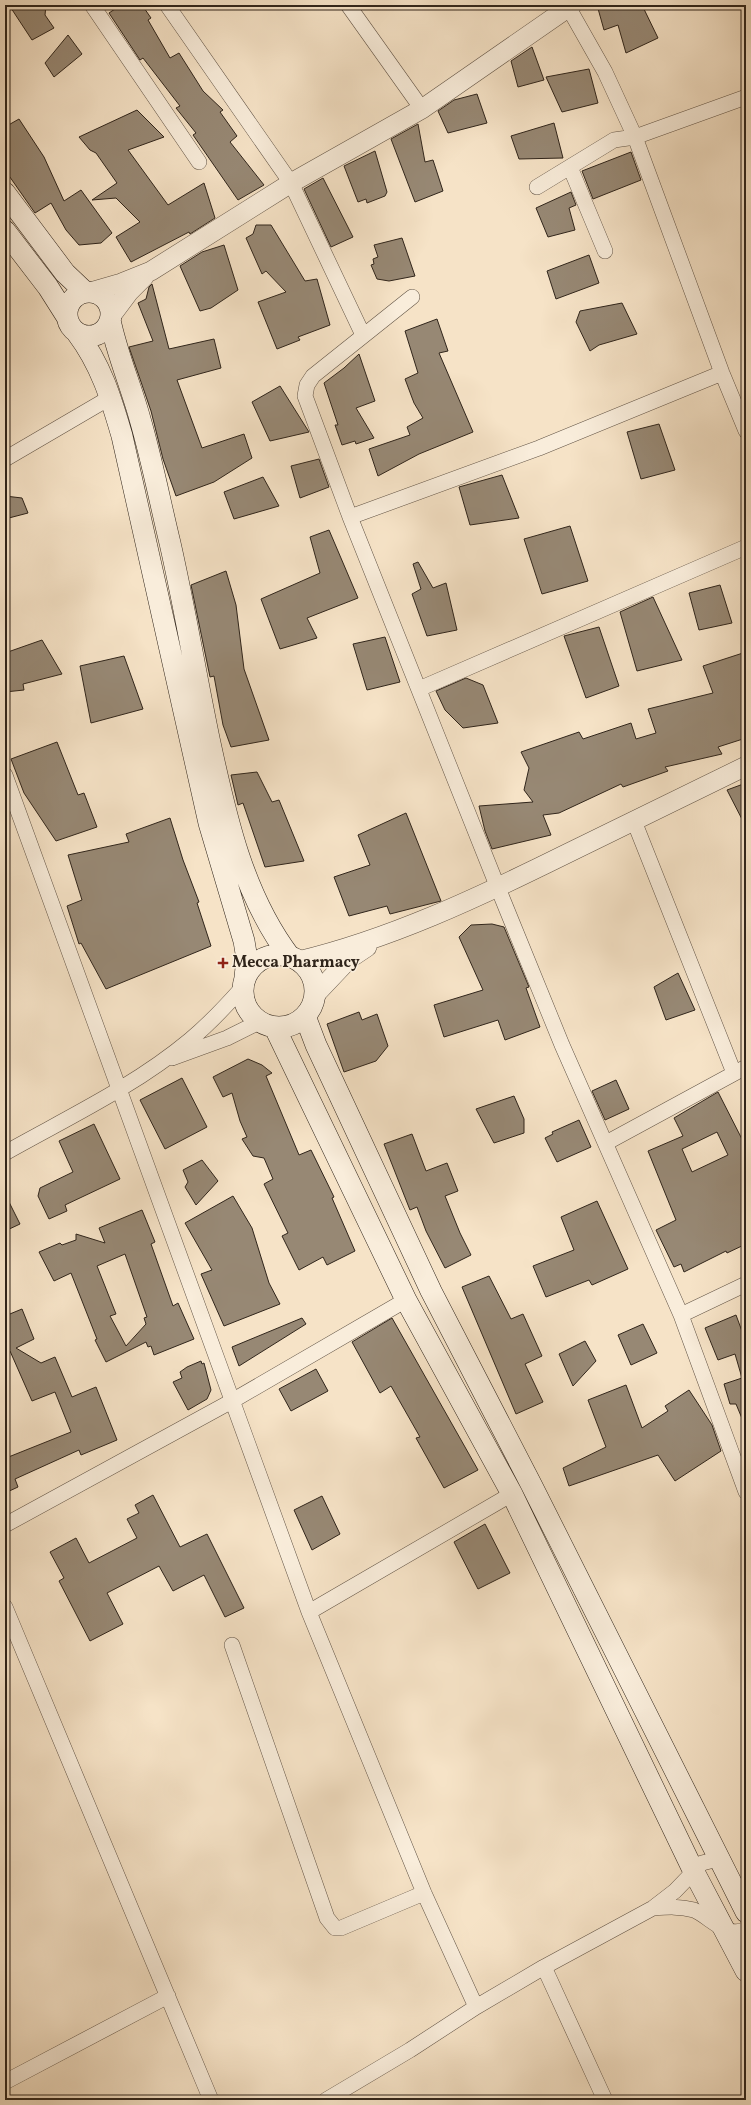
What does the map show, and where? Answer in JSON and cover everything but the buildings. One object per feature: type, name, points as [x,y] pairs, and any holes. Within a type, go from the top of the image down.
[{"type":"main road","points":[[5,193],[65,273],[87,292],[103,297],[108,302],[120,358],[140,418],[151,461],[227,818],[244,871],[270,929],[294,959],[311,976],[315,995],[312,1006],[305,1016],[297,1023],[286,1027],[267,1025]]},
{"type":"main road","points":[[5,231],[48,286],[97,363],[111,397],[122,436],[209,823],[244,942],[247,959],[243,1001],[249,1013],[267,1025],[291,1058],[406,1300],[512,1494],[694,1872],[746,1971]]},
{"type":"main road","points":[[87,292],[73,299],[69,304],[72,325],[84,336],[97,334],[107,327],[111,318]]},
{"type":"main road","points":[[244,942],[258,938],[270,929]]},
{"type":"main road","points":[[244,982],[251,968],[259,961],[269,956],[279,955],[294,959]]},
{"type":"main road","points":[[305,1016],[316,1045],[431,1290],[532,1486],[720,1861],[741,1893],[746,1912]]},
{"type":"main road","points":[[291,1058],[292,1052],[297,1046],[310,1043],[316,1045]]},
{"type":"street","points":[[92,5],[199,162]]},
{"type":"street","points":[[167,5],[291,183],[363,335]]},
{"type":"street","points":[[348,5],[422,109]]},
{"type":"street","points":[[87,292],[121,284],[151,271],[291,183],[422,109],[569,6],[605,72],[635,137],[722,373],[746,431]]},
{"type":"street","points":[[537,187],[614,140],[635,137],[746,97]]},
{"type":"street","points":[[570,167],[605,251]]},
{"type":"street","points":[[111,318],[129,292],[151,271]]},
{"type":"street","points":[[412,297],[313,376],[307,385],[305,396],[350,517],[562,1045],[681,1315],[741,1463],[746,1492]]},
{"type":"street","points":[[350,517],[539,448],[722,373]]},
{"type":"street","points":[[5,459],[111,397]]},
{"type":"street","points":[[419,689],[746,547]]},
{"type":"street","points":[[294,959],[345,949],[391,933],[498,888],[746,766]]},
{"type":"street","points":[[5,775],[309,1612],[424,1893],[476,2007]]},
{"type":"street","points":[[606,1143],[740,1070],[634,821]]},
{"type":"street","points":[[315,995],[349,959],[391,933]]},
{"type":"street","points":[[5,1153],[119,1089],[189,1041],[217,1016],[244,982]]},
{"type":"street","points":[[159,1062],[267,1025]]},
{"type":"street","points":[[681,1315],[746,1284]]},
{"type":"street","points":[[5,1525],[232,1401],[406,1300]]},
{"type":"street","points":[[309,1612],[512,1494]]},
{"type":"street","points":[[5,1607],[211,2100]]},
{"type":"street","points":[[232,1645],[331,1925],[335,1928],[341,1928],[424,1893]]},
{"type":"street","points":[[326,2100],[410,2050],[476,2007],[544,1967],[653,1908],[675,1891],[698,1866],[708,1860],[720,1861]]},
{"type":"street","points":[[653,1908],[679,1907],[704,1915],[725,1930],[736,1932],[746,1929]]},
{"type":"street","points":[[544,1967],[605,2100]]},
{"type":"street","points":[[5,2082],[168,1996]]},
{"type":"place","name":"Mecca Pharmacy","points":[[223,963]]}]
